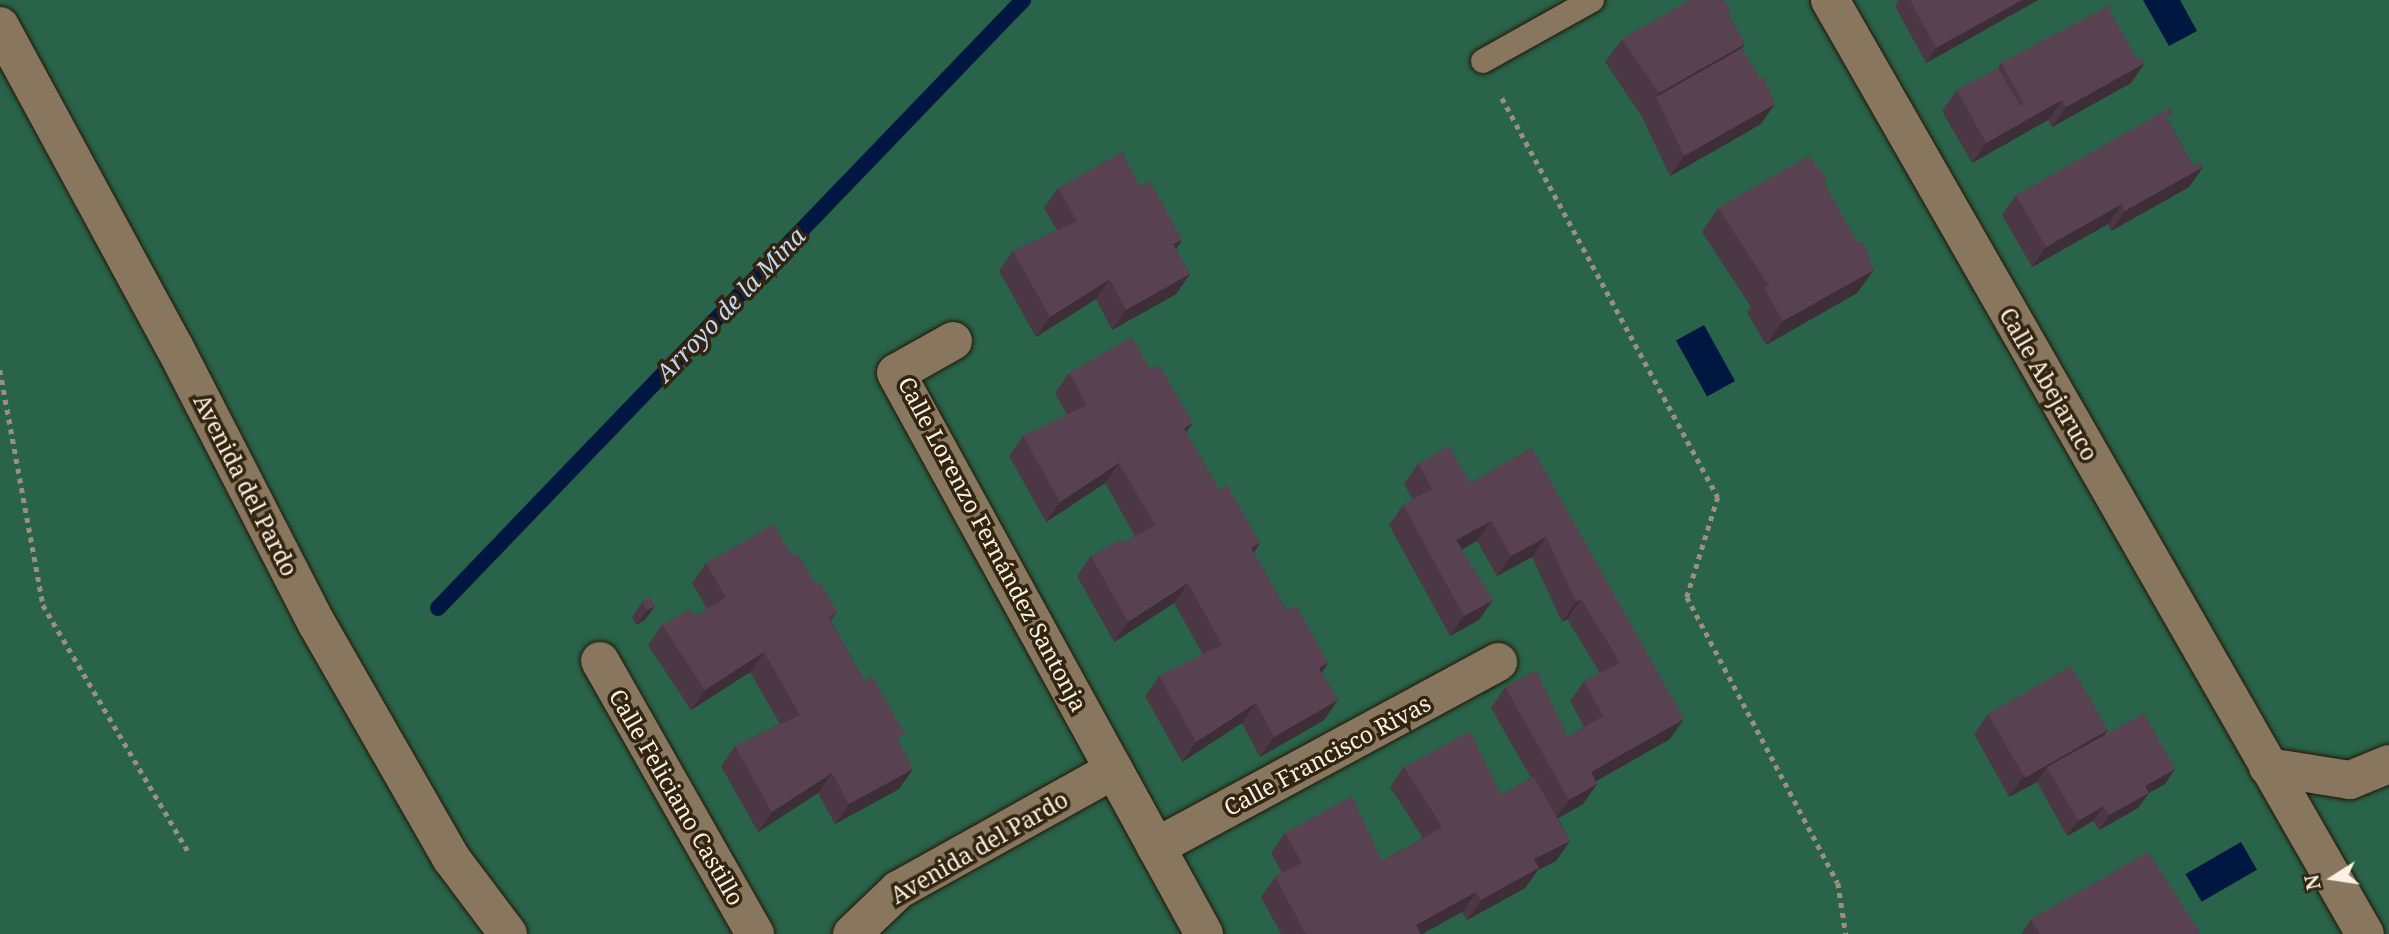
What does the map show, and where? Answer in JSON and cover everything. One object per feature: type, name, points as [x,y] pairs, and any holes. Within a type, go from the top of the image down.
[{"type":"street","name":"Calle Abejaruco","points":[[1830,0],[2365,934]]},
{"type":"street","name":"Avenida del Pardo","points":[[0,26],[175,348],[317,624],[451,858],[508,934]]},
{"type":"street","name":"Calle Lorenzo Fernández Santonja","points":[[953,341],[896,373],[1114,770]]},
{"type":"street","name":"Calle Feliciano Castillo","points":[[600,661],[755,934]]},
{"type":"street","name":"Calle Francisco Rivas","points":[[1156,848],[1498,662]]},
{"type":"street","points":[[2268,767],[2350,780],[2389,764]]},
{"type":"street","points":[[1114,770],[1204,934]]},
{"type":"street","name":"Avenida del Pardo","points":[[852,934],[898,890],[1114,770]]},
{"type":"lane","points":[[1482,61],[1592,0]]},
{"type":"path","points":[[1482,61],[1718,498],[1687,597],[1838,883],[1846,934]]},
{"type":"path","points":[[0,370],[43,605],[189,853]]},
{"type":"green space","points":[[0,0],[2389,0],[2389,934],[0,934]]},
{"type":"water","points":[[2143,0],[2180,0],[2197,31],[2169,46]]},
{"type":"water","points":[[1704,325],[1735,381],[1707,396],[1676,341]]},
{"type":"water","points":[[2241,842],[2257,870],[2202,902],[2186,874]]},
{"type":"building","points":[[1690,0],[1723,0],[1731,10],[1728,14],[1745,44],[1659,93],[1622,39]]},
{"type":"building","points":[[1910,0],[2022,0],[1936,48]]},
{"type":"building","points":[[2112,4],[2110,12],[2138,60],[2142,58],[2145,63],[2066,107],[2062,100],[1986,143],[1957,90],[1998,68],[2020,106],[2024,104],[2001,63]]},
{"type":"building","points":[[1742,48],[1760,78],[1764,77],[1775,104],[1684,156],[1656,97]]},
{"type":"building","points":[[2170,108],[2173,113],[2166,117],[2193,166],[2200,162],[2203,167],[2125,211],[2122,204],[2046,247],[2016,195]]},
{"type":"building","points":[[1122,152],[1140,186],[1150,181],[1182,240],[1173,244],[1190,274],[1126,310],[1110,279],[1050,317],[1013,251],[1077,221],[1058,188]]},
{"type":"building","points":[[1809,156],[1827,179],[1824,183],[1858,243],[1863,242],[1874,270],[1783,321],[1764,288],[1769,286],[1718,208]]},
{"type":"building","points":[[1132,337],[1151,370],[1159,365],[1193,423],[1184,428],[1219,490],[1227,485],[1260,543],[1251,548],[1287,611],[1296,605],[1328,663],[1319,668],[1338,700],[1274,737],[1256,703],[1196,742],[1159,676],[1222,645],[1188,583],[1128,622],[1091,556],[1121,539],[1123,543],[1155,525],[1119,463],[1060,502],[1023,436],[1087,405],[1069,373]]},
{"type":"building","points":[[1449,446],[1470,483],[1532,448],[1684,719],[1591,772],[1597,784],[1569,800],[1505,687],[1536,670],[1568,737],[1603,716],[1584,681],[1620,663],[1581,599],[1576,602],[1546,537],[1511,556],[1491,521],[1456,540],[1493,600],[1464,616],[1403,505],[1432,489],[1418,464]]},
{"type":"building","points":[[774,524],[792,556],[797,553],[816,584],[820,582],[837,612],[828,617],[864,681],[872,676],[905,734],[897,738],[913,769],[849,804],[832,773],[772,812],[735,746],[800,715],[764,652],[705,690],[662,625],[690,609],[694,616],[726,598],[706,563]]},
{"type":"building","points":[[650,597],[655,606],[647,610],[642,601]]},
{"type":"building","points":[[2071,666],[2108,730],[2025,778],[1988,714]]},
{"type":"building","points":[[2144,713],[2175,769],[2145,786],[2149,793],[2109,815],[2104,806],[2078,821],[2047,767]]},
{"type":"building","points":[[1470,731],[1501,795],[1534,777],[1570,841],[1534,859],[1539,868],[1481,900],[1476,892],[1416,925],[1421,934],[1306,934],[1275,877],[1302,863],[1285,833],[1352,796],[1382,861],[1412,845],[1442,827],[1404,767]]},
{"type":"building","points":[[2148,852],[2201,934],[2040,934],[2031,919]]},
{"type":"waterway","name":"Arroyo de la Mina","points":[[438,608],[1023,0]]}]
